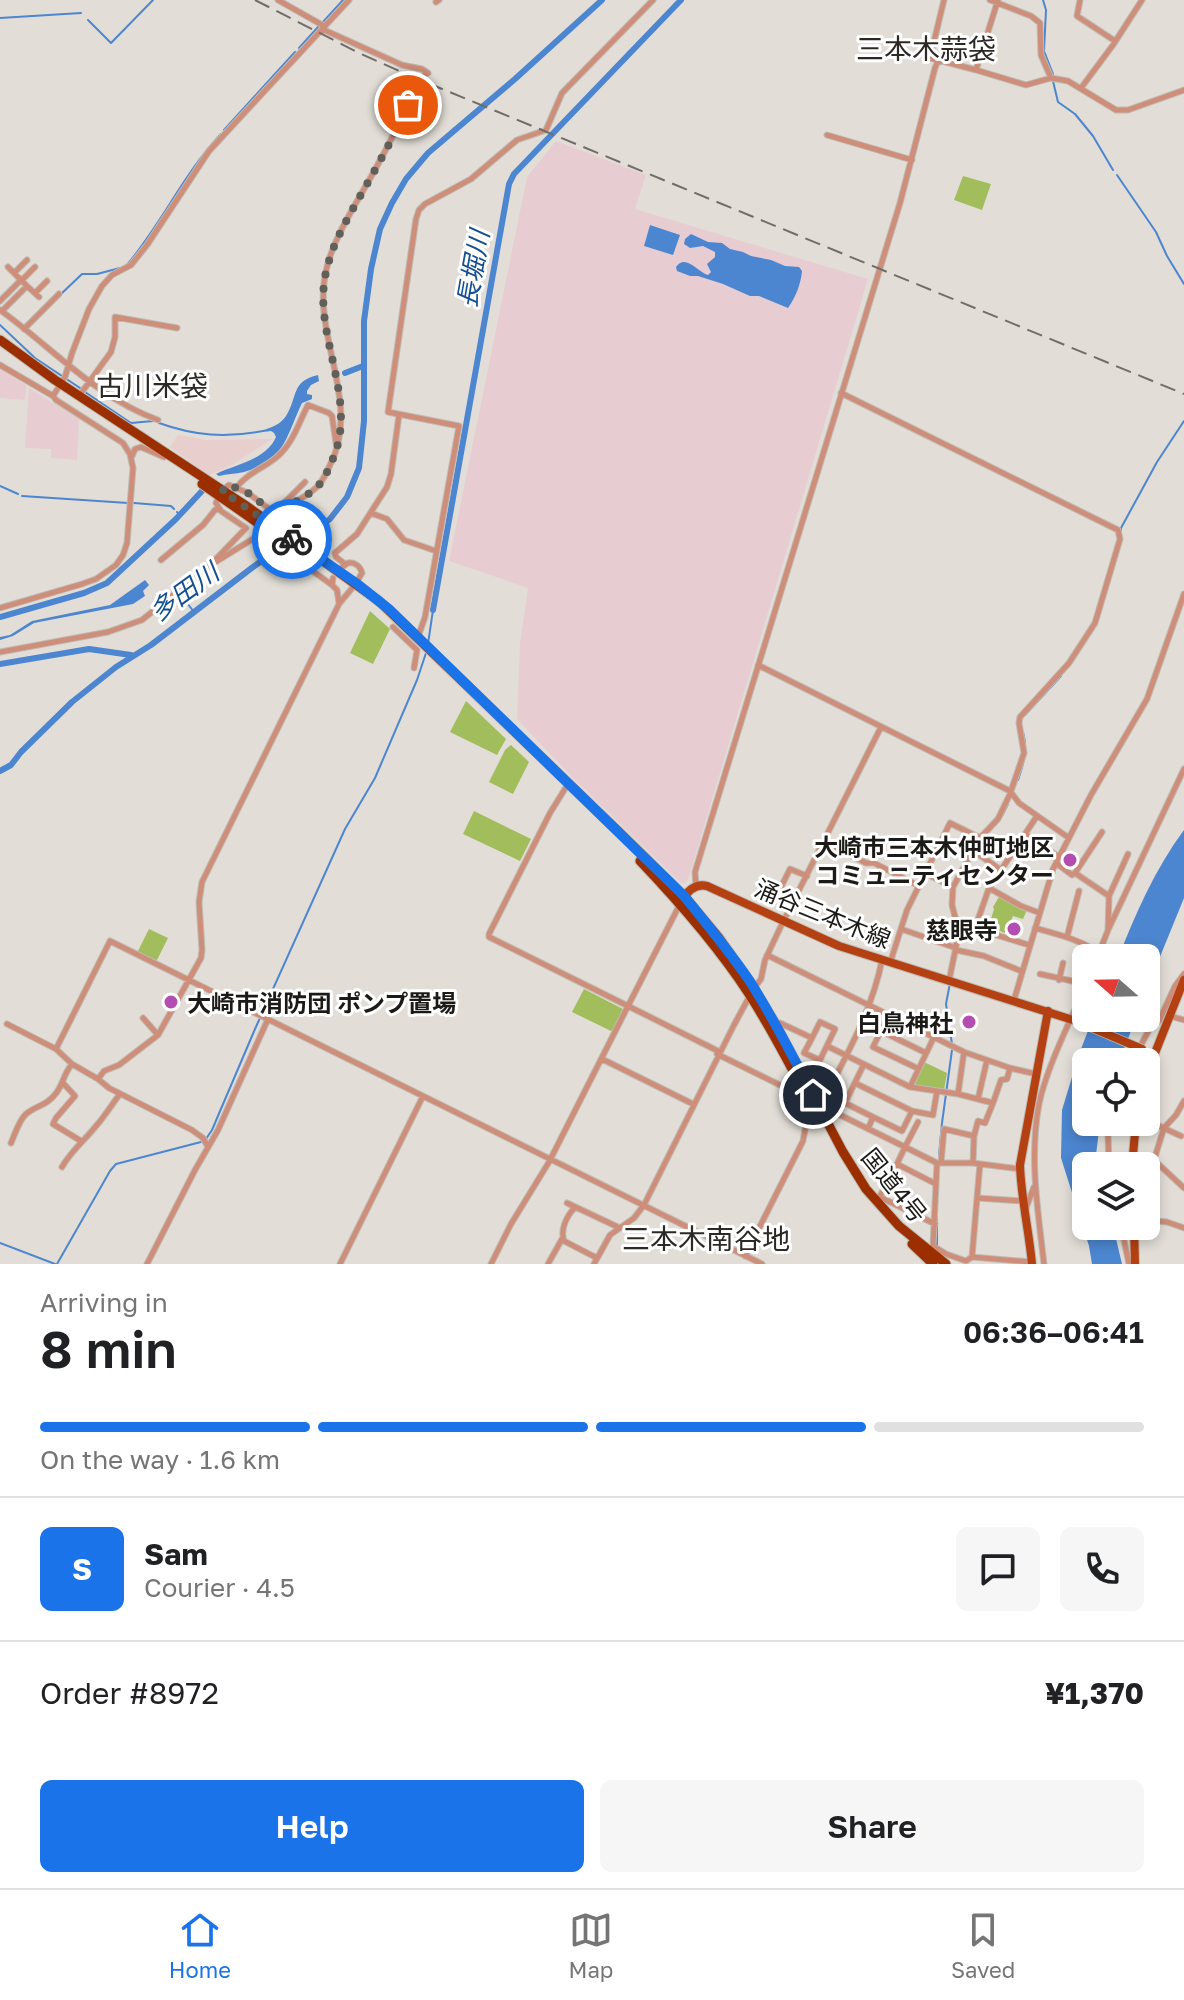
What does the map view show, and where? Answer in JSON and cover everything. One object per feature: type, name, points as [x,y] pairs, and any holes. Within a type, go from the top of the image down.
[{"type":"highway","name":"国道4号","points":[[0,340],[60,385],[82,392],[221,494]]},
{"type":"highway","name":"国道4号","points":[[0,346],[379,601],[567,785],[682,899],[776,1025],[841,1158],[865,1194],[894,1229],[935,1264]]},
{"type":"highway","name":"国道4号","points":[[752,991],[850,1165],[899,1226],[946,1264]]},
{"type":"highway","points":[[926,1250],[953,1264]]},
{"type":"main road","points":[[682,899],[696,886]]},
{"type":"main road","name":"涌谷三本木線","points":[[696,886],[711,887],[827,942],[1072,1019]]},
{"type":"main road","points":[[1157,1048],[1184,977]]},
{"type":"main road","points":[[1032,1263],[1020,1169],[1048,1011]]},
{"type":"main road","name":"涌谷三本木線","points":[[1102,1032],[1140,1048]]},
{"type":"main road","points":[[1132,1264],[1133,1240]]},
{"type":"street","points":[[0,652],[108,632],[142,620],[209,566],[246,528],[216,503],[227,485],[237,487],[277,513],[320,484],[333,460],[342,420],[324,305],[326,269],[341,230],[395,134],[417,81],[428,73],[402,65],[323,27],[278,0]]},
{"type":"street","points":[[132,457],[123,443],[56,400],[89,309],[102,286],[112,275],[131,265],[147,245],[209,151],[349,0]]},
{"type":"street","points":[[414,668],[459,426],[388,412],[419,210],[471,179],[517,140],[546,130],[562,93],[653,0]]},
{"type":"street","points":[[944,0],[930,58],[1026,85],[1051,78],[1068,81],[1113,110],[1122,111],[1184,90]]},
{"type":"street","points":[[990,0],[1031,16],[1040,23],[1041,55],[1051,78]]},
{"type":"street","points":[[1080,0],[1077,16],[1115,41]]},
{"type":"street","points":[[1081,88],[1142,0]]},
{"type":"street","points":[[976,70],[998,2]]},
{"type":"street","points":[[696,886],[695,872],[912,160],[935,68],[942,61]]},
{"type":"street","points":[[827,135],[912,160]]},
{"type":"street","points":[[14,273],[27,260]]},
{"type":"street","points":[[8,267],[37,295],[47,281]]},
{"type":"street","points":[[0,301],[35,267]]},
{"type":"street","points":[[27,286],[1,310],[90,382],[158,420]]},
{"type":"street","points":[[24,329],[59,294]]},
{"type":"street","points":[[82,392],[111,352],[115,317],[177,328]]},
{"type":"street","points":[[0,365],[60,385]]},
{"type":"street","points":[[841,393],[1118,530],[1120,541],[1095,623],[1069,663],[1019,720],[1024,757],[998,819],[980,838],[953,887],[952,905],[959,932],[949,981]]},
{"type":"street","points":[[237,487],[248,474],[282,453],[308,405],[332,416],[338,446]]},
{"type":"street","points":[[98,1079],[104,1071],[119,1065],[158,1035],[202,955],[199,902],[202,882],[339,604],[362,573],[355,563],[343,566],[335,553],[357,534],[387,487],[399,415]]},
{"type":"street","points":[[0,608],[89,582],[120,561],[128,536],[135,449],[141,447],[164,457]]},
{"type":"street","points":[[274,513],[305,482]]},
{"type":"street","points":[[161,560],[203,525],[215,510],[220,509]]},
{"type":"street","points":[[371,513],[387,519],[404,540],[436,551]]},
{"type":"street","points":[[209,566],[264,532]]},
{"type":"street","points":[[307,567],[333,582],[339,594],[339,604]]},
{"type":"street","points":[[1014,1001],[1057,860],[1147,699],[1184,594]]},
{"type":"street","points":[[393,627],[420,644]]},
{"type":"street","points":[[758,665],[1010,791],[1017,801],[1069,838]]},
{"type":"street","points":[[563,1238],[596,1261],[607,1240],[634,1218],[644,1205],[693,1104],[761,979],[767,955],[881,727]]},
{"type":"street","points":[[1102,944],[1184,769]]},
{"type":"street","points":[[567,785],[489,936],[796,1093],[808,1122]]},
{"type":"street","points":[[975,928],[989,888],[1037,816]]},
{"type":"street","points":[[745,1256],[803,1141],[808,1122],[831,1086],[870,1005],[907,910],[950,823],[980,838]]},
{"type":"street","points":[[1075,873],[1102,832]]},
{"type":"street","points":[[1025,834],[1072,875],[1075,873],[1109,896]]},
{"type":"street","points":[[824,842],[919,886]]},
{"type":"street","points":[[973,851],[1001,870]]},
{"type":"street","points":[[1108,930],[1109,896],[1128,854]]},
{"type":"street","points":[[780,889],[790,869],[807,876]]},
{"type":"street","points":[[925,873],[953,887]]},
{"type":"street","points":[[989,888],[1040,913]]},
{"type":"street","points":[[1067,937],[1079,891]]},
{"type":"street","points":[[491,1264],[511,1224],[551,1160],[682,899]]},
{"type":"street","points":[[956,923],[1029,945]]},
{"type":"street","points":[[1035,928],[1083,944]]},
{"type":"street","points":[[901,929],[1021,971]]},
{"type":"street","points":[[56,1049],[110,941],[762,1264]]},
{"type":"street","points":[[767,955],[964,1052],[1036,1074]]},
{"type":"street","points":[[1059,980],[1063,963]]},
{"type":"street","points":[[1040,974],[1072,982]]},
{"type":"street","points":[[1139,1048],[1151,1026],[1159,1021],[1175,986],[1184,977]]},
{"type":"street","points":[[889,1015],[873,1047],[919,1069]]},
{"type":"street","points":[[1170,1016],[1184,1020]]},
{"type":"street","points":[[147,1264],[207,1142],[263,1017]]},
{"type":"street","points":[[143,1018],[158,1035]]},
{"type":"street","points":[[820,1022],[835,1029],[820,1060],[804,1053],[812,1038],[820,1022]]},
{"type":"street","points":[[776,1025],[780,1023],[812,1038]]},
{"type":"street","points":[[7,1024],[56,1049],[72,1064],[109,1088],[192,1130],[207,1142]]},
{"type":"street","points":[[1044,1264],[1035,1186],[1035,1134],[1046,1080],[1072,1024]]},
{"type":"street","points":[[881,1031],[926,1053]]},
{"type":"street","points":[[910,1087],[934,1037]]},
{"type":"street","points":[[693,1043],[719,1054]]},
{"type":"street","points":[[827,1046],[910,1087],[993,1103]]},
{"type":"street","points":[[958,1094],[964,1052]]},
{"type":"street","points":[[602,1059],[693,1104]]},
{"type":"street","points":[[978,1099],[987,1060]]},
{"type":"street","points":[[11,1143],[26,1114],[48,1103],[72,1064]]},
{"type":"street","points":[[864,1064],[845,1103],[902,1131],[912,1111]]},
{"type":"street","points":[[968,1261],[977,1198],[974,1136],[978,1121],[985,1123],[1001,1080],[1007,1079],[1010,1068]]},
{"type":"street","points":[[63,1083],[75,1096],[53,1124],[81,1141]]},
{"type":"street","points":[[855,1083],[912,1111],[933,1115],[937,1091]]},
{"type":"street","points":[[831,1086],[838,1092],[830,1110],[939,1163],[1020,1169]]},
{"type":"street","points":[[62,1167],[120,1094]]},
{"type":"street","points":[[340,1264],[423,1096]]},
{"type":"street","points":[[1184,1101],[1164,1128],[1154,1160],[1184,1188]]},
{"type":"street","points":[[868,1129],[873,1117]]},
{"type":"street","points":[[918,1122],[878,1199],[935,1224]]},
{"type":"street","points":[[1160,1126],[1181,1136]]},
{"type":"street","points":[[974,1136],[944,1129],[936,1184],[933,1246],[968,1261],[1032,1263]]},
{"type":"street","points":[[897,1164],[936,1184]]},
{"type":"street","points":[[977,1198],[1024,1206],[1035,1186]]},
{"type":"street","points":[[567,1203],[620,1228]]},
{"type":"street","points":[[548,1264],[563,1238],[564,1225],[575,1207]]},
{"type":"street","points":[[1160,1221],[1184,1228]]},
{"type":"street","points":[[1125,1240],[1132,1264]]},
{"type":"shaded area","points":[[556,141],[646,175],[635,209],[868,279],[688,880],[682,884],[517,719],[520,644],[528,588],[449,561],[527,177]]},
{"type":"shaded area","points":[[0,369],[26,385],[25,400],[0,398]]},
{"type":"shaded area","points":[[29,388],[79,419],[77,460],[51,458],[51,449],[25,448]]},
{"type":"shaded area","points":[[178,435],[206,440],[272,439],[232,465],[209,475],[170,447]]},
{"type":"green space","points":[[963,176],[991,184],[982,210],[954,200]]},
{"type":"green space","points":[[370,611],[390,629],[373,664],[350,653]]},
{"type":"green space","points":[[466,701],[506,739],[497,755],[450,732]]},
{"type":"green space","points":[[511,745],[529,762],[513,794],[489,782],[505,750]]},
{"type":"green space","points":[[474,811],[531,839],[520,861],[463,834]]},
{"type":"green space","points":[[1000,895],[1027,910],[1023,919],[1013,916],[1005,933],[992,928],[993,907]]},
{"type":"green space","points":[[149,929],[168,938],[156,962],[137,953]]},
{"type":"green space","points":[[584,989],[623,1009],[613,1030],[572,1012]]},
{"type":"green space","points":[[924,1062],[947,1073],[944,1090],[913,1085]]},
{"type":"water","points":[[650,225],[680,235],[673,255],[644,246]]},
{"type":"water","points":[[691,234],[751,256],[799,267],[802,271],[799,285],[788,308],[677,271],[676,267],[683,262],[708,275],[711,272],[707,264],[715,257],[715,252],[703,246],[690,248],[684,244]]},
{"type":"water","points":[[318,375],[319,381],[307,391],[312,399],[302,403],[277,454],[244,472],[216,474],[265,451],[276,437],[271,431],[263,430],[284,419],[299,386]]},
{"type":"water","points":[[145,580],[149,585],[143,591],[145,596],[133,604],[34,623],[13,636],[0,640],[0,637],[10,635],[32,621],[110,605]]},
{"type":"water","points":[[1184,830],[1184,898],[1160,957],[1160,944],[1124,944],[1164,860]]},
{"type":"water","points":[[1088,1032],[1131,1032],[1124,1048],[1081,1048]]},
{"type":"water","points":[[1072,1077],[1072,1136],[1098,1136],[1096,1152],[1072,1152],[1072,1193],[1061,1158],[1062,1110]]},
{"type":"water","points":[[1087,1240],[1116,1240],[1122,1264],[1092,1264]]},
{"type":"waterway","points":[[88,20],[111,43],[153,0]]},
{"type":"waterway","points":[[323,22],[343,0]]},
{"type":"waterway","name":"多田川","points":[[0,771],[11,765],[72,702],[116,667],[151,645],[298,535],[320,527],[330,519],[347,497],[359,468],[364,421],[364,321],[380,229],[392,203],[406,179],[428,153],[602,0]]},
{"type":"waterway","name":"長堀川","points":[[433,610],[509,184],[514,174],[681,0]]},
{"type":"waterway","points":[[1043,0],[1046,10],[1044,51],[1053,74]]},
{"type":"waterway","points":[[0,18],[81,13]]},
{"type":"waterway","points":[[299,48],[319,26]]},
{"type":"waterway","points":[[224,130],[295,52]]},
{"type":"waterway","points":[[1053,81],[1058,102],[1075,114],[1093,136],[1113,170]]},
{"type":"waterway","points":[[126,266],[195,165],[221,134]]},
{"type":"waterway","points":[[1117,175],[1156,232],[1184,284]]},
{"type":"waterway","points":[[60,295],[82,274],[120,268]]},
{"type":"waterway","points":[[0,325],[35,358],[80,388]]},
{"type":"waterway","points":[[345,373],[363,366]]},
{"type":"waterway","points":[[85,392],[131,423],[153,421]]},
{"type":"waterway","points":[[1121,533],[1157,462],[1184,421]]},
{"type":"waterway","points":[[159,423],[185,431],[211,434],[236,435],[263,431]]},
{"type":"waterway","points":[[0,486],[18,494]]},
{"type":"waterway","points":[[0,617],[84,593],[107,583],[202,491]]},
{"type":"waterway","points":[[22,496],[128,503]]},
{"type":"waterway","points":[[134,503],[171,506],[174,509]]},
{"type":"waterway","points":[[177,512],[180,515]]},
{"type":"waterway","points":[[184,599],[194,612]]},
{"type":"waterway","points":[[428,644],[433,610]]},
{"type":"waterway","points":[[0,664],[89,649],[131,655]]},
{"type":"waterway","points":[[57,1264],[116,1164],[201,1142],[212,1130],[345,829],[375,778],[427,650]]},
{"type":"waterway","points":[[1025,715],[1061,676]]},
{"type":"waterway","points":[[1018,780],[1025,756],[1023,732]]},
{"type":"waterway","points":[[1002,816],[1008,804]]},
{"type":"waterway","points":[[950,983],[946,1004],[952,1044]]},
{"type":"waterway","points":[[939,1155],[952,1050]]},
{"type":"waterway","points":[[937,1205],[937,1246]]},
{"type":"waterway","points":[[0,1243],[55,1264]]},
{"type":"railway","points":[[255,0],[413,77],[1184,394]]},
{"type":"way so far","points":[[292,539],[222,491],[229,485],[244,490],[277,513],[316,488],[333,460],[342,420],[324,305],[326,269],[341,230],[408,105]]},
{"type":"place","name":"大崎市三本木仲町地区 コミュニティセンター","points":[[1070,860]]},
{"type":"place","name":"慈眼寺","points":[[1014,929]]},
{"type":"place","name":"大崎市消防団 ポンプ置場","points":[[171,1002]]},
{"type":"place","name":"白鳥神社","points":[[969,1022]]},
{"type":"district","name":"三本木蒜袋","points":[[926,48]]},
{"type":"district","name":"古川米袋","points":[[152,385]]},
{"type":"district","name":"三本木南谷地","points":[[706,1238]]},
{"type":"route","points":[[292,539],[390,610],[684,896],[750,982],[813,1095]]}]
